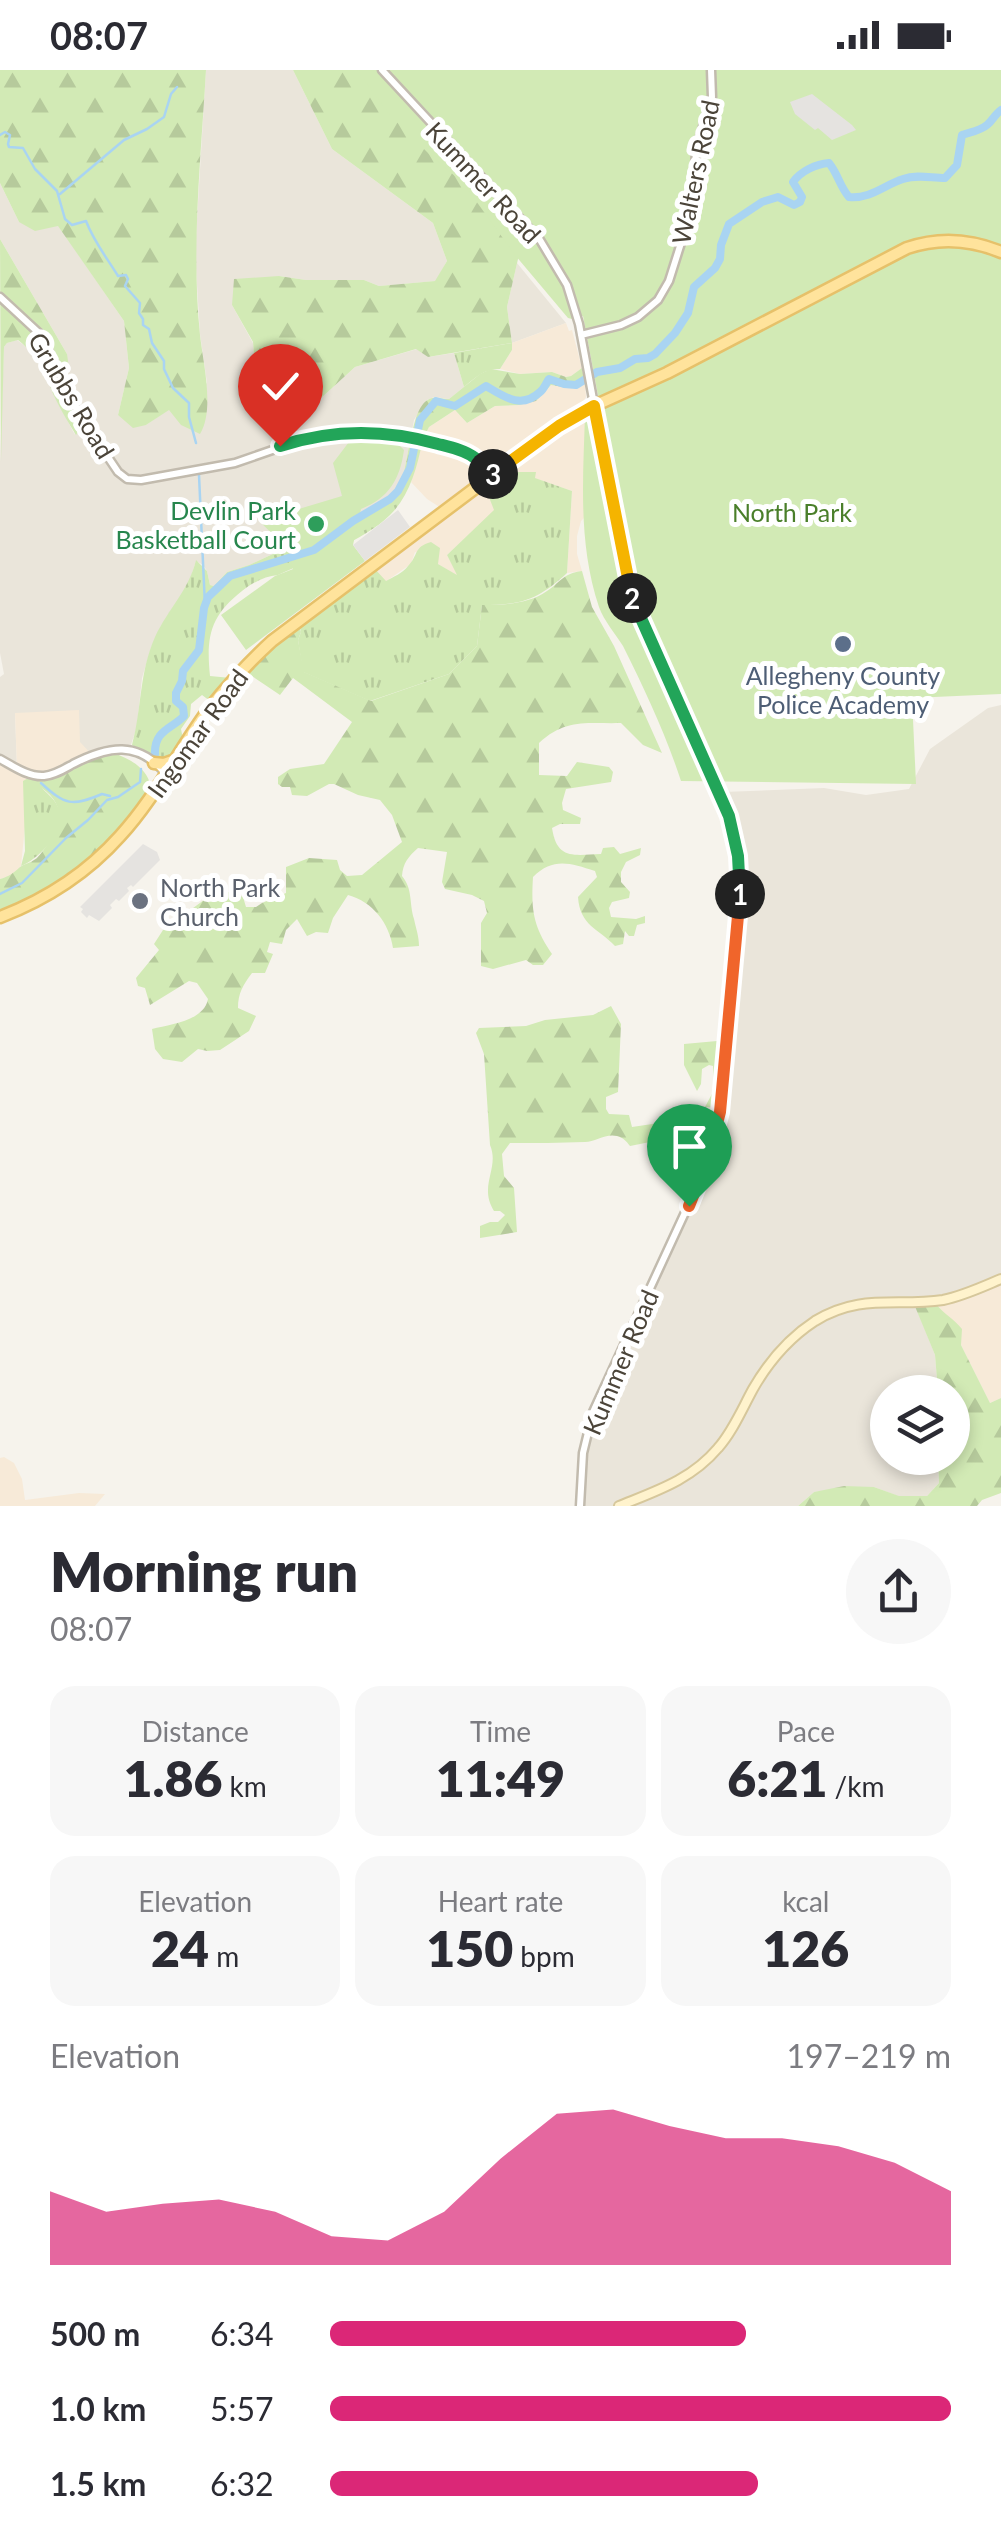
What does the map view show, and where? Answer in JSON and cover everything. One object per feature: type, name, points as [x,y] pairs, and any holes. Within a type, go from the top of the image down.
[{"type":"main road","points":[[594,406],[667,373],[914,246],[960,240],[1001,252]]},
{"type":"main road","name":"Ingomar Road","points":[[0,918],[42,899],[90,866],[124,832],[218,698],[272,641],[559,426],[594,406]]},
{"type":"main road","points":[[158,786],[153,764],[176,759]]},
{"type":"main road","points":[[619,1506],[669,1486],[704,1462],[729,1434],[768,1365],[788,1342],[816,1321],[868,1302],[950,1298],[1001,1279]]},
{"type":"street","name":"Kummer Road","points":[[382,70],[540,240],[566,285],[590,382],[630,594],[729,816],[738,856],[740,888],[723,1090],[713,1144],[695,1193],[593,1412],[583,1453],[580,1506]]},
{"type":"street","name":"Walters Road","points":[[580,335],[638,318],[658,300],[672,274],[694,204],[695,155],[712,97],[711,70]]},
{"type":"street","name":"Grubbs Road","points":[[0,297],[40,334],[81,417],[118,472],[127,479],[235,463],[326,434],[371,433],[422,440],[467,453],[491,476]]},
{"type":"street","points":[[0,759],[29,774],[44,776],[101,751],[120,748],[136,752],[166,774]]},
{"type":"shaded area","points":[[206,70],[293,70],[332,149],[433,223],[447,261],[436,281],[379,286],[364,280],[279,276],[232,305],[253,343],[256,384],[307,411],[355,367],[417,349],[428,357],[454,353],[464,387],[449,399],[427,400],[414,420],[403,477],[396,492],[382,504],[338,527],[227,572],[214,586],[210,585],[203,565],[196,561],[188,586],[151,648],[129,751],[91,755],[80,743],[15,713],[17,768],[0,759],[0,677],[4,674],[0,653],[0,462],[7,343],[17,340],[32,351],[75,435],[61,375],[67,354],[0,239],[0,183],[19,222],[58,225],[124,321],[129,368],[118,415],[146,425],[207,383],[195,252]]},
{"type":"shaded area","points":[[812,94],[856,130],[832,140],[795,114],[790,102]]},
{"type":"shaded area","points":[[517,263],[566,323],[512,343],[507,307]]},
{"type":"shaded area","points":[[566,323],[572,330],[582,368],[571,376],[552,372],[520,374],[500,369],[512,343]]},
{"type":"shaded area","points":[[585,384],[586,397],[579,408],[441,508],[411,482],[429,427],[455,410],[467,423],[495,406],[519,405],[543,394],[551,385],[577,388]]},
{"type":"shaded area","points":[[585,415],[592,510],[581,521],[577,536],[582,571],[567,573],[572,491],[534,478],[535,472],[506,472]]},
{"type":"shaded area","points":[[485,487],[495,510],[447,555],[459,577],[438,564],[438,559],[415,552],[411,564],[385,582],[374,568]]},
{"type":"shaded area","points":[[398,510],[410,527],[365,561],[353,545]]},
{"type":"shaded area","points":[[1001,705],[1001,1274],[947,1295],[912,1297],[935,1355],[937,1375],[870,1375],[870,1475],[939,1475],[939,1483],[927,1496],[898,1496],[874,1487],[814,1492],[798,1506],[583,1506],[586,1456],[595,1419],[704,1179],[724,1109],[744,882],[742,856],[723,792],[824,788],[866,795],[909,789],[930,749],[988,708]]},
{"type":"shaded area","points":[[79,710],[80,742],[94,757],[50,779],[30,777],[21,866],[13,875],[0,879],[0,762],[17,769],[15,713]]},
{"type":"shaded area","points":[[143,844],[157,852],[160,860],[133,887],[127,888],[129,891],[119,901],[116,899],[110,905],[112,908],[99,921],[89,915],[87,918],[80,907]]},
{"type":"shaded area","points":[[1001,1284],[1001,1398],[990,1403],[936,1304]]},
{"type":"shaded area","points":[[0,1458],[14,1463],[22,1479],[25,1500],[105,1494],[95,1506],[0,1506]]},
{"type":"green space","points":[[0,70],[206,70],[196,269],[207,399],[200,434],[181,425],[169,410],[146,425],[133,428],[118,415],[129,368],[124,321],[58,226],[35,231],[19,222],[0,183]]},
{"type":"green space","points":[[293,70],[704,70],[521,246],[507,307],[512,343],[428,357],[416,349],[355,367],[307,411],[267,401],[256,384],[253,342],[232,305],[234,279],[279,276],[364,280],[379,286],[435,281],[447,261],[433,223],[332,149]]},
{"type":"green space","name":"North Park","points":[[357,70],[1001,70],[1001,694],[912,698],[916,784],[681,781],[655,713],[623,646],[601,612],[592,583],[583,512],[585,415],[600,406],[583,316],[568,318],[515,255],[463,183],[390,115]]},
{"type":"green space","points":[[0,239],[67,354],[69,368],[61,376],[85,423],[76,435],[38,361],[18,340],[7,343],[1,462]]},
{"type":"green space","points":[[512,343],[500,369],[485,372],[464,387],[454,353]]},
{"type":"green space","points":[[582,368],[585,384],[570,388],[551,385],[536,401],[495,406],[467,423],[455,410],[429,427],[424,437],[412,434],[427,400],[449,399],[491,369],[520,374],[552,372],[566,377]]},
{"type":"green space","points":[[352,438],[390,441],[404,450],[392,486],[361,509],[353,545],[365,561],[246,650],[221,615],[275,576],[293,569],[284,545],[259,521],[342,496],[333,463]]},
{"type":"green space","points":[[410,441],[422,443],[418,462],[407,491],[390,515],[337,549],[254,583],[223,609],[212,628],[210,676],[231,678],[214,704],[202,695],[191,704],[190,716],[181,729],[183,739],[168,760],[160,760],[132,745],[150,650],[196,560],[214,586],[227,572],[338,527],[382,504],[396,492],[403,477]]},
{"type":"green space","points":[[506,472],[536,472],[535,478],[572,491],[567,573],[528,599],[482,605],[477,646],[449,674],[370,701],[303,672],[299,624],[374,568],[386,581],[403,571],[419,549],[431,542],[440,548],[438,564],[457,575],[447,555],[494,510],[485,487]]},
{"type":"green space","points":[[582,571],[592,607],[662,753],[643,745],[621,723],[577,724],[558,729],[539,743],[539,775],[567,776],[577,762],[609,767],[613,772],[611,782],[566,789],[563,810],[581,818],[580,824],[552,828],[558,846],[568,853],[601,854],[603,848],[614,847],[620,854],[641,848],[640,855],[626,862],[621,872],[629,898],[612,902],[609,908],[611,917],[645,916],[645,923],[637,925],[634,936],[625,931],[623,944],[615,946],[582,914],[578,897],[597,877],[595,871],[555,864],[533,877],[532,889],[537,926],[552,954],[543,965],[526,960],[493,969],[481,966],[481,923],[487,913],[484,901],[445,889],[442,882],[447,852],[418,848],[407,860],[402,876],[409,891],[419,946],[393,948],[378,915],[348,895],[328,933],[307,936],[297,919],[286,930],[282,944],[270,942],[267,952],[273,954],[265,973],[252,973],[239,998],[238,1008],[256,1016],[249,1031],[220,1050],[198,1049],[182,1062],[163,1059],[155,1049],[152,1029],[194,1017],[208,999],[197,983],[189,981],[150,1005],[145,988],[138,986],[136,978],[159,950],[154,944],[163,930],[204,900],[222,892],[243,897],[246,907],[256,907],[286,893],[286,867],[309,858],[337,860],[347,876],[362,875],[402,842],[392,815],[380,800],[334,784],[307,796],[292,795],[290,787],[278,784],[278,777],[290,769],[324,764],[352,722],[293,678],[280,695],[243,670],[297,620],[304,672],[371,701],[449,674],[477,646],[482,605],[532,599],[566,576]]},
{"type":"green space","points":[[114,753],[142,769],[151,786],[90,858],[39,894],[0,910],[0,879],[37,858],[52,839],[59,821],[52,797],[35,784],[94,757]]},
{"type":"green space","points":[[41,778],[40,786],[57,805],[60,823],[44,849],[21,866],[25,851],[23,781]]},
{"type":"green space","points":[[611,1006],[621,1024],[618,1092],[606,1097],[606,1109],[609,1114],[629,1115],[632,1127],[659,1123],[660,1140],[630,1146],[613,1135],[585,1142],[510,1143],[502,1154],[504,1176],[514,1188],[517,1232],[480,1238],[480,1226],[498,1222],[505,1215],[494,1211],[488,1193],[493,1162],[484,1054],[476,1033],[479,1028],[526,1026],[593,1015]]},
{"type":"green space","points":[[728,1040],[720,1108],[705,1107],[714,1090],[713,1066],[702,1069],[697,1091],[684,1065],[684,1044]]},
{"type":"green space","points":[[914,1304],[936,1304],[959,1325],[961,1345],[990,1403],[1001,1398],[1001,1493],[977,1506],[798,1506],[814,1492],[844,1486],[874,1487],[899,1496],[927,1496],[939,1483],[939,1475],[970,1475],[970,1375],[937,1375],[935,1355]]},
{"type":"waterway","points":[[60,194],[124,140],[164,117],[177,87]]},
{"type":"waterway","points":[[155,754],[157,740],[184,716],[176,693],[183,671],[199,650],[208,597],[230,576],[314,550],[390,499],[410,468],[420,420],[436,401],[455,406],[486,386],[512,400],[526,400],[541,391],[549,379],[576,385],[597,372],[648,358],[675,333],[688,313],[694,287],[720,259],[729,224],[762,202],[778,197],[794,205],[800,202],[802,197],[793,182],[804,171],[829,163],[849,197],[871,194],[908,178],[945,178],[957,165],[962,135],[984,127],[1001,110]]},
{"type":"waterway","points":[[0,135],[10,135],[9,147],[23,148],[35,169],[57,191],[65,219],[72,225],[86,221],[118,276],[126,275],[125,286],[140,303],[143,325],[149,329],[173,388],[189,403],[196,443]]},
{"type":"waterway","points":[[199,475],[205,606]]},
{"type":"waterway","points":[[0,894],[22,883],[107,800],[140,782],[141,769]]},
{"type":"waterway","points":[[41,783],[69,802],[102,794],[110,796]]},
{"type":"place","name":"Devlin Park Basketball Court","points":[[316,524]]},
{"type":"place","name":"Allegheny County Police Academy","points":[[843,644]]},
{"type":"place","name":"North Park Church","points":[[140,901]]},
{"type":"route","points":[[280,446],[337,433],[390,434],[467,453],[491,476],[559,426],[594,406],[630,594],[726,810],[739,861],[740,903],[720,1112],[713,1144],[689,1206]]}]
